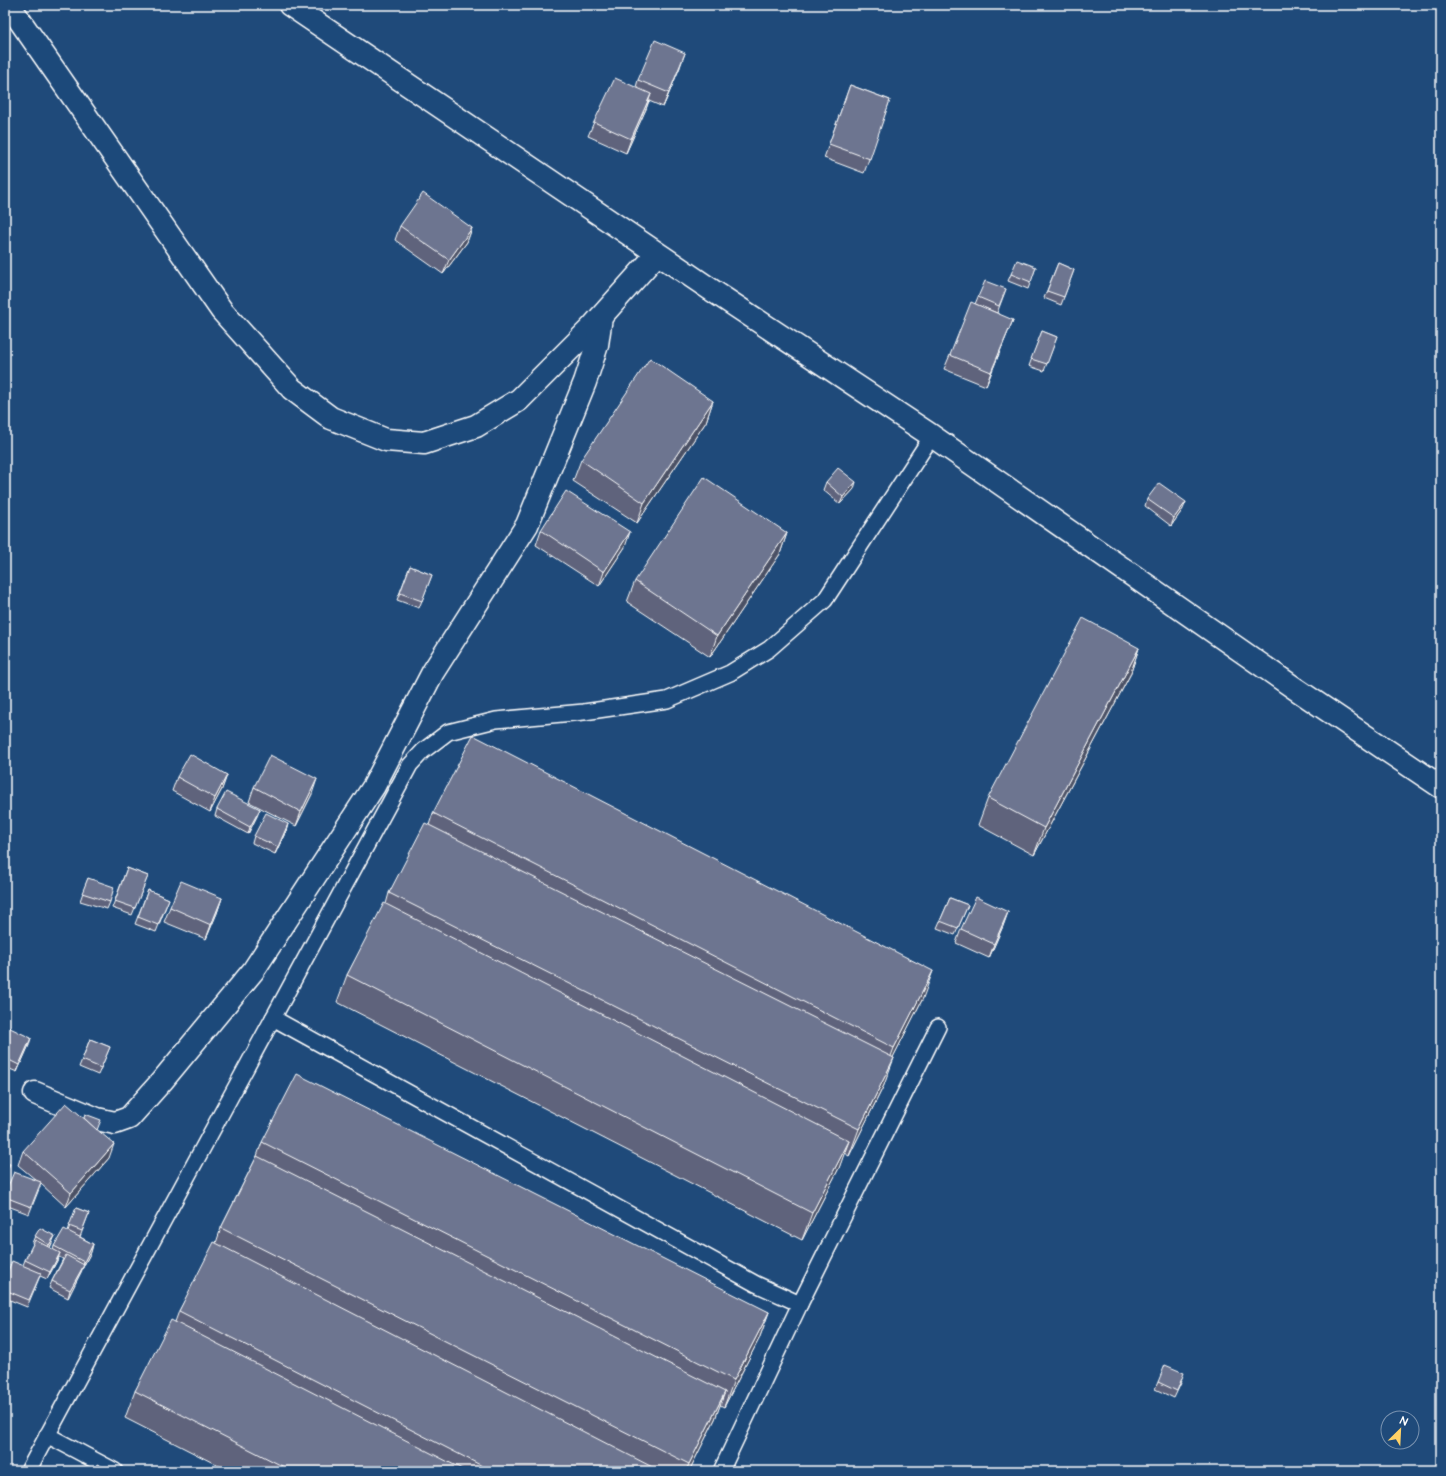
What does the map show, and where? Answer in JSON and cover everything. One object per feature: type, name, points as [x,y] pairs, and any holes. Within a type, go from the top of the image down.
[{"type":"street","points":[[9,5],[222,311],[292,389],[331,418],[386,440],[424,443],[476,426],[519,400],[601,317],[657,254]]},
{"type":"street","points":[[290,5],[657,254],[932,436],[1293,687],[1441,787]]},
{"type":"street","points":[[35,1093],[97,1119],[115,1123],[129,1118],[162,1081],[253,971],[374,786],[433,672],[527,525],[585,382],[597,345],[601,317]]},
{"type":"lane","points":[[28,1471],[410,765],[423,751],[448,732],[496,720],[584,712],[667,700],[730,673],[769,649],[825,600],[932,436]]},
{"type":"lane","points":[[273,1018],[756,1284],[800,1304]]},
{"type":"lane","points":[[721,1471],[800,1304],[938,1027]]},
{"type":"lane","points":[[48,1435],[115,1471]]},
{"type":"building","points":[[655,40],[685,53],[669,93],[638,80]]},
{"type":"building","points":[[615,78],[651,94],[631,139],[594,122]]},
{"type":"building","points":[[850,85],[890,100],[870,159],[829,144]]},
{"type":"building","points":[[423,193],[472,228],[449,260],[400,226]]},
{"type":"building","points":[[1017,260],[1036,267],[1031,282],[1011,274]]},
{"type":"building","points":[[1058,263],[1074,270],[1064,297],[1047,291]]},
{"type":"building","points":[[985,281],[1006,289],[999,306],[978,297]]},
{"type":"building","points":[[971,302],[1013,320],[991,372],[950,355]]},
{"type":"building","points":[[1042,331],[1057,337],[1047,364],[1031,359]]},
{"type":"building","points":[[650,358],[713,401],[644,503],[581,460]]},
{"type":"building","points":[[838,468],[856,482],[843,497],[826,482]]},
{"type":"building","points":[[704,477],[787,533],[717,636],[635,581]]},
{"type":"building","points":[[1159,483],[1186,502],[1174,518],[1147,499]]},
{"type":"building","points":[[566,491],[630,532],[604,572],[541,530]]},
{"type":"building","points":[[410,566],[432,575],[422,601],[400,593]]},
{"type":"building","points":[[1083,618],[1139,648],[1044,828],[988,798]]},
{"type":"building","points":[[473,735],[933,971],[894,1048],[433,813]]},
{"type":"building","points":[[190,754],[227,775],[215,798],[177,777]]},
{"type":"building","points":[[270,755],[317,779],[301,812],[254,787]]},
{"type":"building","points":[[226,792],[260,809],[250,827],[217,809]]},
{"type":"building","points":[[266,813],[288,824],[278,847],[254,836]]},
{"type":"building","points":[[425,823],[894,1058],[859,1129],[389,893]]},
{"type":"building","points":[[127,868],[148,876],[135,908],[115,901]]},
{"type":"building","points":[[88,878],[114,887],[110,902],[82,893]]},
{"type":"building","points":[[181,881],[222,898],[211,925],[170,907]]},
{"type":"building","points":[[148,890],[169,899],[158,925],[138,917]]},
{"type":"building","points":[[976,897],[1008,912],[994,944],[961,929]]},
{"type":"building","points":[[950,898],[968,905],[958,928],[940,921]]},
{"type":"building","points":[[384,903],[849,1141],[812,1213],[347,975]]},
{"type":"building","points":[[8,1027],[31,1038],[19,1065],[5,1058],[5,1035]]},
{"type":"building","points":[[90,1039],[110,1047],[101,1068],[82,1060]]},
{"type":"building","points":[[297,1074],[769,1312],[734,1380],[262,1142]]},
{"type":"building","points":[[66,1103],[114,1144],[71,1193],[23,1151]]},
{"type":"building","points":[[85,1114],[101,1120],[97,1130],[84,1118]]},
{"type":"building","points":[[257,1156],[725,1392],[689,1464],[221,1228]]},
{"type":"building","points":[[5,1162],[10,1164],[5,1175]]},
{"type":"building","points":[[14,1172],[41,1182],[31,1207],[5,1197],[5,1193]]},
{"type":"building","points":[[76,1208],[89,1213],[82,1231],[69,1226]]},
{"type":"building","points":[[40,1228],[55,1236],[49,1245],[35,1236]]},
{"type":"building","points":[[64,1229],[93,1244],[84,1262],[54,1246]]},
{"type":"building","points":[[35,1240],[60,1253],[50,1272],[25,1260]]},
{"type":"building","points":[[214,1242],[660,1471],[492,1471],[179,1311]]},
{"type":"building","points":[[66,1255],[84,1265],[70,1290],[52,1281]]},
{"type":"building","points":[[12,1261],[41,1273],[29,1300],[5,1290],[5,1278]]},
{"type":"building","points":[[171,1320],[466,1471],[292,1471],[135,1391]]},
{"type":"building","points":[[1165,1365],[1184,1373],[1177,1391],[1158,1382]]},
{"type":"building","points":[[97,1464],[112,1471],[94,1471]]}]
